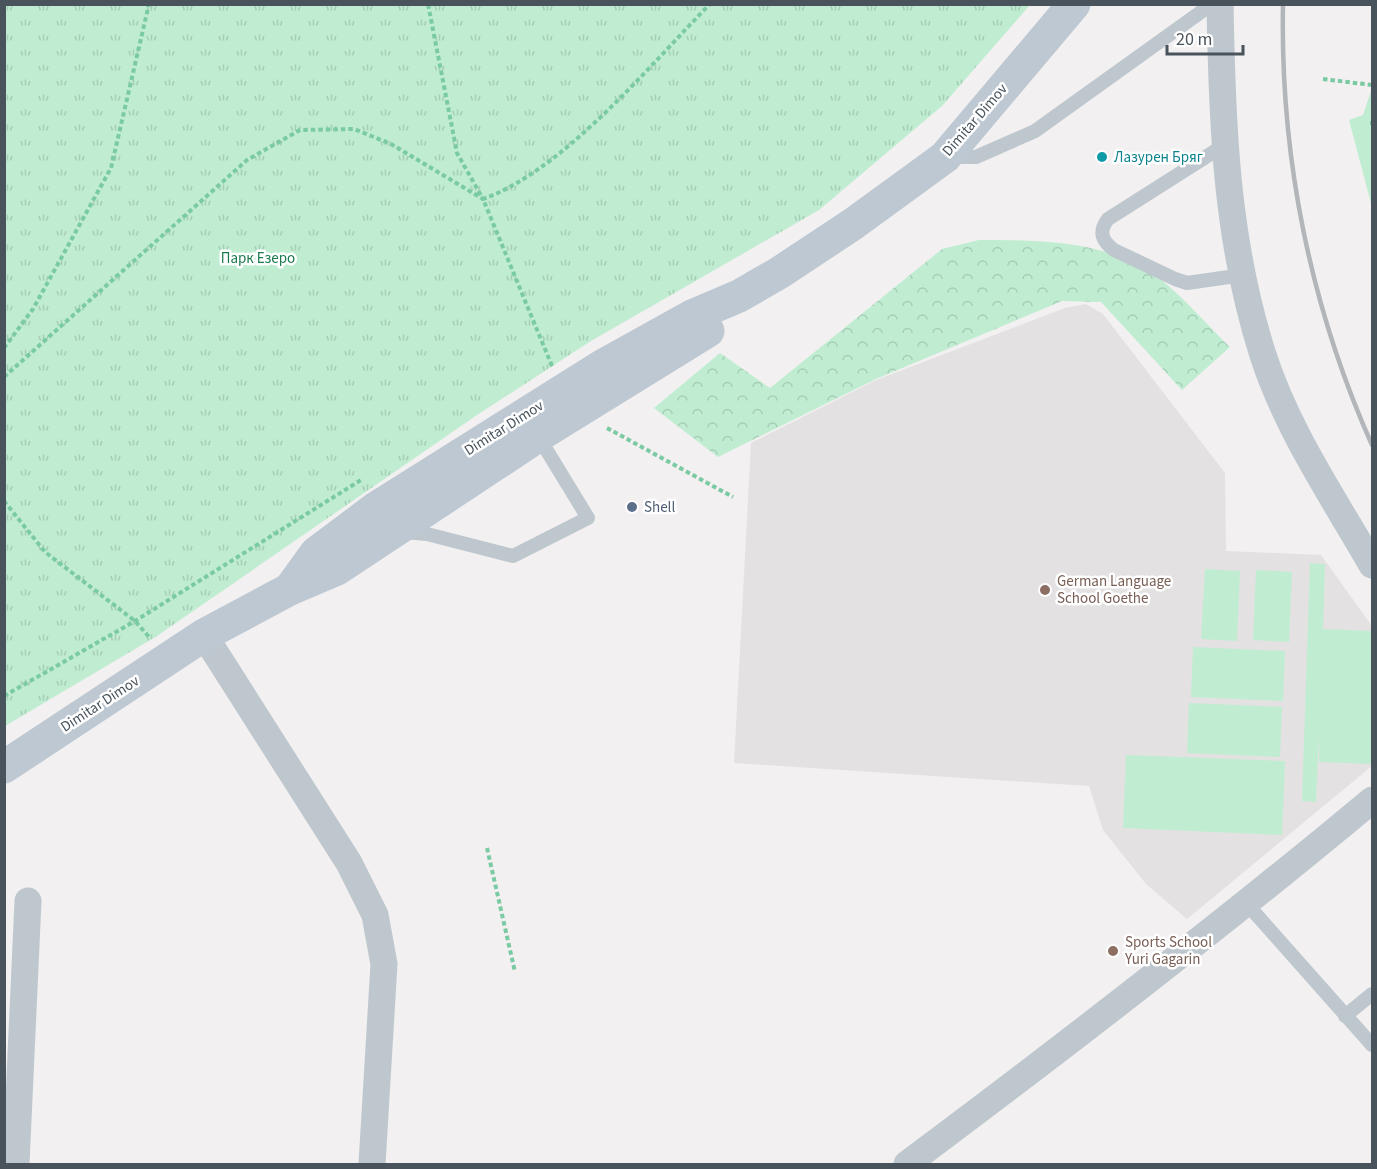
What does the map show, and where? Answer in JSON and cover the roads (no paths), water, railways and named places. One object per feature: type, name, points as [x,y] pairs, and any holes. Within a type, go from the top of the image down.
[{"type":"main road","name":"Dimitar Dimov","points":[[290,589],[316,553],[376,508],[602,366],[692,316],[739,296],[853,224],[945,157],[1074,4]]},
{"type":"main road","name":"Dimitar Dimov","points":[[4,767],[204,635],[290,589],[337,569],[538,436],[708,331],[739,296]]},
{"type":"street","points":[[1220,4],[1223,146],[1243,275],[1264,356],[1296,432],[1372,564]]},
{"type":"street","points":[[204,635],[349,863],[375,915],[384,964],[372,1164]]},
{"type":"street","points":[[907,1164],[1122,1003],[1247,904],[1372,800]]},
{"type":"street","points":[[16,1164],[28,901]]},
{"type":"lane","points":[[945,157],[976,157],[1035,131],[1212,4]]},
{"type":"lane","points":[[1223,146],[1108,219],[1102,227],[1102,236],[1105,243],[1114,250],[1174,279],[1200,283],[1243,275]]},
{"type":"lane","points":[[393,531],[427,534],[513,556],[588,518],[538,436]]},
{"type":"lane","points":[[1247,904],[1372,1045]]},
{"type":"lane","points":[[1345,1016],[1372,994]]},
{"type":"railway","points":[[1283,4],[1283,61],[1287,117],[1293,174],[1303,229],[1332,339],[1350,392],[1372,445]]},
{"type":"place","name":"Лазурен Бряг","points":[[1102,157]]},
{"type":"place","name":"Shell","points":[[632,507]]},
{"type":"place","name":"German Language School Goethe","points":[[1045,590]]},
{"type":"place","name":"Sports School Yuri Gagarin","points":[[1113,951]]},
{"type":"park label","name":"Парк Езеро","points":[[258,258]]}]
